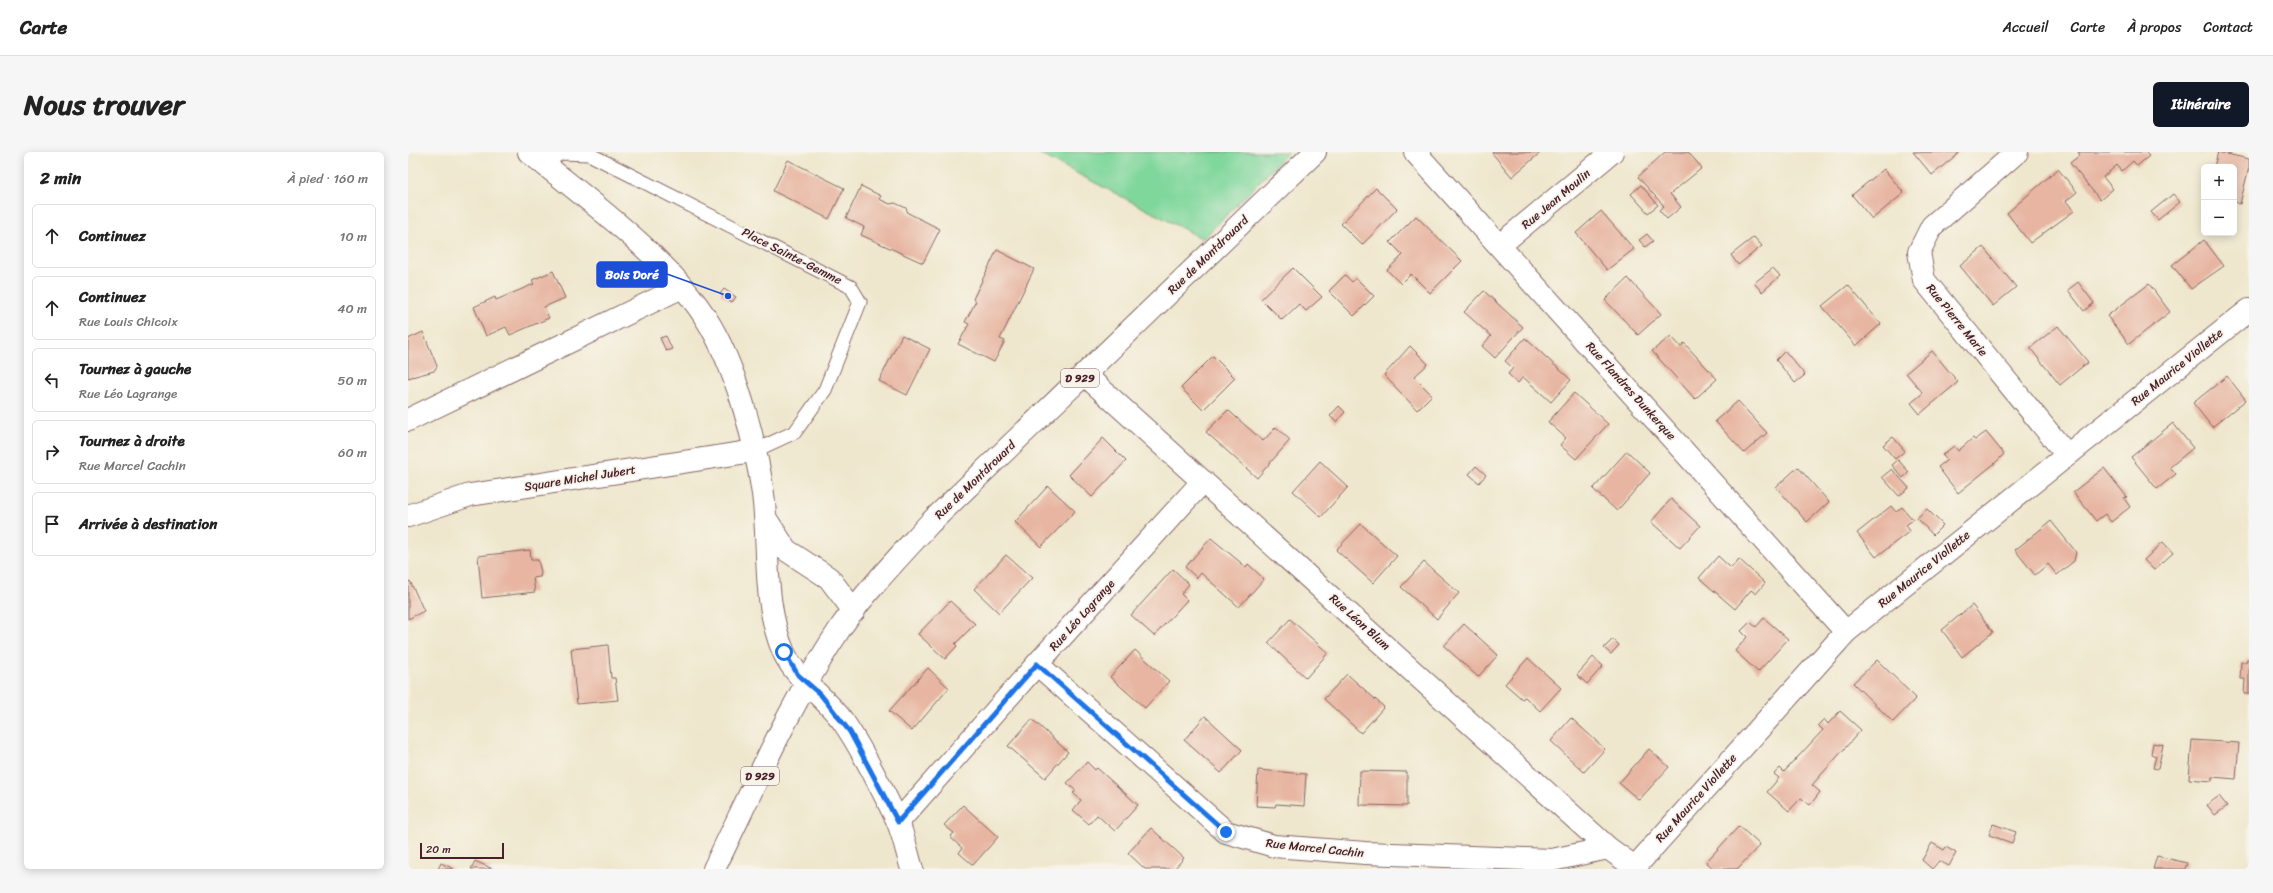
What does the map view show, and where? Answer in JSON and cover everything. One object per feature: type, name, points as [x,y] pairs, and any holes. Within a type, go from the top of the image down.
[{"type":"street","name":"Rue de Montdrouard","points":[[714,869],[806,683],[854,611],[930,523],[1315,152]]},
{"type":"street","name":"Rue Flandres Dunkerque","points":[[1415,152],[1846,632]]},
{"type":"street","name":"Rue Jean Moulin","points":[[1500,245],[1612,152]]},
{"type":"street","name":"Rue Pierre Marie","points":[[2017,152],[1932,226],[1919,252],[1924,280],[2067,455]]},
{"type":"street","points":[[536,158],[634,239],[682,287],[706,317],[716,337],[741,400],[754,451],[765,518],[768,578],[775,624],[789,662],[798,675],[821,695],[850,732],[898,822],[912,869]]},
{"type":"street","points":[[408,420],[682,287]]},
{"type":"street","name":"Rue Maurice Viollette","points":[[1636,868],[1846,632],[2249,310]]},
{"type":"street","name":"Rue Léon Blum","points":[[1084,374],[1608,848],[1636,868]]},
{"type":"street","name":"Square Michel Jubert","points":[[408,516],[470,495],[754,451]]},
{"type":"street","name":"Rue Léo Lagrange","points":[[898,822],[1037,664],[1203,481]]},
{"type":"street","points":[[765,518],[786,550],[829,578],[854,611]]},
{"type":"street","name":"Rue Marcel Cachin","points":[[1037,664],[1226,832],[1274,846],[1365,853],[1552,860],[1608,848]]},
{"type":"lane","name":"Place Sainte-Gemme","points":[[536,158],[561,153],[589,154],[851,286],[860,302],[825,390],[795,432],[754,451]]},
{"type":"green space","points":[[1036,152],[1289,152],[1203,239]]},
{"type":"building","points":[[1541,152],[1512,177],[1492,153]]},
{"type":"building","points":[[1665,152],[1688,152],[1702,168],[1670,194],[1681,207],[1667,219],[1659,210],[1664,206],[1638,177]]},
{"type":"building","points":[[1913,152],[1960,152],[1932,175]]},
{"type":"building","points":[[2078,152],[2145,152],[2149,156],[2137,166],[2133,161],[2122,171],[2117,165],[2103,177],[2113,189],[2100,200],[2070,163],[2080,155]]},
{"type":"building","points":[[2218,152],[2249,159],[2249,167],[2240,204],[2237,203],[2237,164],[2215,164]]},
{"type":"building","points":[[788,160],[844,188],[829,219],[773,191]]},
{"type":"building","points":[[1884,169],[1904,193],[1872,219],[1852,195]]},
{"type":"building","points":[[2058,169],[2077,192],[2066,201],[2074,211],[2030,243],[2007,213]]},
{"type":"building","points":[[1641,185],[1658,205],[1648,213],[1631,194]]},
{"type":"building","points":[[861,186],[881,196],[879,199],[890,204],[895,203],[906,208],[908,213],[940,229],[923,263],[861,235],[864,227],[846,218]]},
{"type":"building","points":[[1376,188],[1397,209],[1362,245],[1341,224]]},
{"type":"building","points":[[2173,194],[2180,202],[2158,220],[2151,212]]},
{"type":"building","points":[[1601,211],[1634,249],[1607,270],[1576,233]]},
{"type":"building","points":[[1416,216],[1462,261],[1430,293],[1411,274],[1401,284],[1387,270],[1403,255],[1390,242]]},
{"type":"building","points":[[1647,234],[1653,241],[1645,247],[1639,240]]},
{"type":"building","points":[[1754,237],[1762,246],[1738,265],[1731,255]]},
{"type":"building","points":[[2204,240],[2224,266],[2191,289],[2172,265]]},
{"type":"building","points":[[1983,247],[2016,287],[1993,306],[1960,266]]},
{"type":"building","points":[[997,250],[1034,269],[1000,339],[1005,341],[994,362],[958,344],[969,324],[965,322],[976,301],[973,299]]},
{"type":"building","points":[[1293,268],[1322,297],[1306,311],[1299,304],[1282,320],[1261,299]]},
{"type":"building","points":[[1773,268],[1780,276],[1762,292],[1754,283]]},
{"type":"building","points":[[553,271],[565,298],[544,307],[549,318],[510,335],[506,327],[486,336],[474,307],[495,297],[496,300],[534,284],[532,280]]},
{"type":"building","points":[[1345,275],[1352,282],[1356,278],[1374,296],[1354,316],[1329,291]]},
{"type":"building","points":[[1628,278],[1661,314],[1638,335],[1605,300]]},
{"type":"building","points":[[2078,282],[2094,303],[2084,311],[2068,290]]},
{"type":"building","points":[[2149,284],[2170,312],[2129,344],[2107,316]]},
{"type":"building","points":[[1848,285],[1881,324],[1856,346],[1822,306]]},
{"type":"building","points":[[724,289],[736,297],[732,302],[720,294]]},
{"type":"building","points":[[1484,291],[1523,327],[1495,358],[1482,346],[1491,336],[1464,312]]},
{"type":"building","points":[[2058,326],[2088,362],[2060,385],[2030,348]]},
{"type":"building","points":[[423,332],[437,366],[434,371],[408,378],[408,339]]},
{"type":"building","points":[[902,335],[930,349],[907,395],[879,381]]},
{"type":"building","points":[[666,336],[672,349],[666,351],[660,338]]},
{"type":"building","points":[[1671,336],[1681,347],[1684,343],[1717,379],[1695,399],[1652,351]]},
{"type":"building","points":[[1525,338],[1571,380],[1551,402],[1523,377],[1518,383],[1508,374],[1513,368],[1505,361]]},
{"type":"building","points":[[1410,346],[1428,364],[1414,377],[1432,395],[1417,410],[1384,375]]},
{"type":"building","points":[[1785,351],[1805,375],[1795,383],[1776,360]]},
{"type":"building","points":[[1932,351],[1958,382],[1920,414],[1911,403],[1923,393],[1906,373]]},
{"type":"building","points":[[1213,356],[1235,378],[1203,410],[1181,388]]},
{"type":"building","points":[[2227,376],[2246,400],[2212,427],[2193,403]]},
{"type":"building","points":[[1574,393],[1608,424],[1576,459],[1560,445],[1566,438],[1548,422]]},
{"type":"building","points":[[1738,401],[1767,433],[1744,453],[1715,421]]},
{"type":"building","points":[[1339,406],[1345,412],[1336,422],[1330,416]]},
{"type":"building","points":[[1228,410],[1263,441],[1276,427],[1290,440],[1257,478],[1206,432]]},
{"type":"building","points":[[2173,423],[2193,448],[2170,467],[2176,474],[2157,489],[2131,457]]},
{"type":"building","points":[[1986,432],[2004,454],[1958,493],[1938,467],[1947,460],[1942,455],[1954,446],[1958,451],[1973,438],[1975,440]]},
{"type":"building","points":[[1893,437],[1905,451],[1895,459],[1883,445]]},
{"type":"building","points":[[1103,438],[1126,461],[1092,497],[1069,475]]},
{"type":"building","points":[[1627,451],[1650,473],[1617,511],[1593,489]]},
{"type":"building","points":[[1898,460],[1909,472],[1903,478],[1892,465]]},
{"type":"building","points":[[1320,461],[1348,487],[1321,517],[1293,491]]},
{"type":"building","points":[[1476,466],[1486,475],[1479,483],[1469,474]]},
{"type":"building","points":[[1798,467],[1829,502],[1807,522],[1776,487]]},
{"type":"building","points":[[2104,468],[2127,497],[2124,498],[2130,507],[2111,522],[2105,514],[2096,521],[2073,492]]},
{"type":"building","points":[[1892,469],[1909,488],[1899,496],[1882,477]]},
{"type":"building","points":[[1048,486],[1075,511],[1041,547],[1015,522]]},
{"type":"building","points":[[1671,499],[1700,526],[1680,548],[1651,522]]},
{"type":"building","points":[[1891,506],[1896,512],[1902,507],[1913,520],[1906,525],[1910,531],[1876,557],[1857,533]]},
{"type":"building","points":[[1927,509],[1943,525],[1933,535],[1917,518]]},
{"type":"building","points":[[2051,521],[2076,552],[2074,561],[2057,575],[2048,564],[2035,575],[2015,550]]},
{"type":"building","points":[[1361,524],[1397,556],[1373,583],[1336,550]]},
{"type":"building","points":[[1211,538],[1246,567],[1248,564],[1264,579],[1239,607],[1201,573],[1197,578],[1185,567]]},
{"type":"building","points":[[2163,542],[2173,553],[2154,570],[2144,560]]},
{"type":"building","points":[[530,550],[531,560],[538,560],[541,572],[540,577],[533,578],[535,592],[482,598],[478,556]]},
{"type":"building","points":[[1006,555],[1032,578],[999,613],[974,589]]},
{"type":"building","points":[[1718,556],[1731,568],[1739,559],[1765,583],[1756,594],[1751,590],[1735,609],[1699,578]]},
{"type":"building","points":[[1424,562],[1459,593],[1437,619],[1401,587]]},
{"type":"building","points":[[1173,569],[1189,584],[1181,594],[1187,600],[1154,636],[1131,615]]},
{"type":"building","points":[[410,581],[424,611],[408,619],[408,582]]},
{"type":"building","points":[[950,601],[975,624],[955,644],[957,646],[945,659],[918,634]]},
{"type":"building","points":[[1972,605],[1993,632],[1962,657],[1942,630]]},
{"type":"building","points":[[1764,618],[1788,639],[1758,672],[1735,651],[1747,637],[1741,631],[1750,622],[1756,627]]},
{"type":"building","points":[[1290,619],[1328,653],[1306,678],[1268,643]]},
{"type":"building","points":[[1464,624],[1498,655],[1478,677],[1444,646]]},
{"type":"building","points":[[1613,639],[1619,645],[1611,654],[1604,648]]},
{"type":"building","points":[[608,645],[611,678],[615,678],[618,700],[577,704],[571,649]]},
{"type":"building","points":[[1135,650],[1169,681],[1145,708],[1110,677]]},
{"type":"building","points":[[1593,657],[1603,666],[1587,684],[1577,675]]},
{"type":"building","points":[[1528,658],[1561,688],[1540,711],[1525,697],[1522,699],[1505,684]]},
{"type":"building","points":[[2247,659],[2249,659],[2249,694],[2244,694],[2245,679],[2240,679],[2241,662],[2246,662]]},
{"type":"building","points":[[1877,660],[1916,698],[1893,722],[1853,683]]},
{"type":"building","points":[[928,668],[949,688],[912,731],[889,711]]},
{"type":"building","points":[[1347,674],[1384,707],[1361,733],[1324,699]]},
{"type":"building","points":[[1840,711],[1861,730],[1812,785],[1820,792],[1810,805],[1801,798],[1789,811],[1767,792],[1779,778],[1774,774],[1780,768],[1784,772],[1823,730],[1818,725],[1824,719],[1828,724]]},
{"type":"building","points":[[1205,716],[1242,750],[1221,773],[1184,740]]},
{"type":"building","points":[[1571,718],[1605,749],[1584,772],[1551,741]]},
{"type":"building","points":[[1032,719],[1068,752],[1045,778],[1008,746]]},
{"type":"building","points":[[2192,740],[2239,743],[2236,779],[2212,777],[2212,781],[2189,779]]},
{"type":"building","points":[[2153,743],[2163,745],[2158,769],[2153,768],[2156,756],[2151,754]]},
{"type":"building","points":[[1649,749],[1669,767],[1639,800],[1619,783]]},
{"type":"building","points":[[1087,762],[1095,770],[1097,768],[1138,805],[1115,831],[1097,815],[1089,824],[1073,810],[1081,800],[1073,793],[1076,791],[1067,783]]},
{"type":"building","points":[[1258,770],[1306,774],[1304,806],[1276,804],[1275,807],[1256,806]]},
{"type":"building","points":[[1360,771],[1407,772],[1407,806],[1359,805]]},
{"type":"building","points":[[2219,796],[2227,806],[2215,815],[2207,805]]},
{"type":"building","points":[[963,805],[998,837],[973,865],[959,853],[962,848],[950,837],[954,833],[944,825]]},
{"type":"building","points":[[1993,824],[2016,832],[2012,843],[1989,835]]},
{"type":"building","points":[[1739,826],[1760,845],[1737,869],[1714,869],[1706,862]]},
{"type":"building","points":[[1151,828],[1184,858],[1174,869],[1145,869],[1128,853]]},
{"type":"building","points":[[1932,843],[1944,850],[1946,847],[1956,853],[1949,866],[1939,861],[1932,869],[1922,860]]},
{"type":"building","points":[[2157,856],[2187,863],[2185,869],[2153,869]]},
{"type":"building","points":[[475,861],[493,869],[471,869]]},
{"type":"building","points":[[441,863],[454,869],[438,869]]},
{"type":"place","name":"Bois Doré","points":[[728,296]]},
{"type":"route","points":[[784,652],[798,675],[821,695],[850,732],[898,822],[1037,664],[1226,832]]}]
